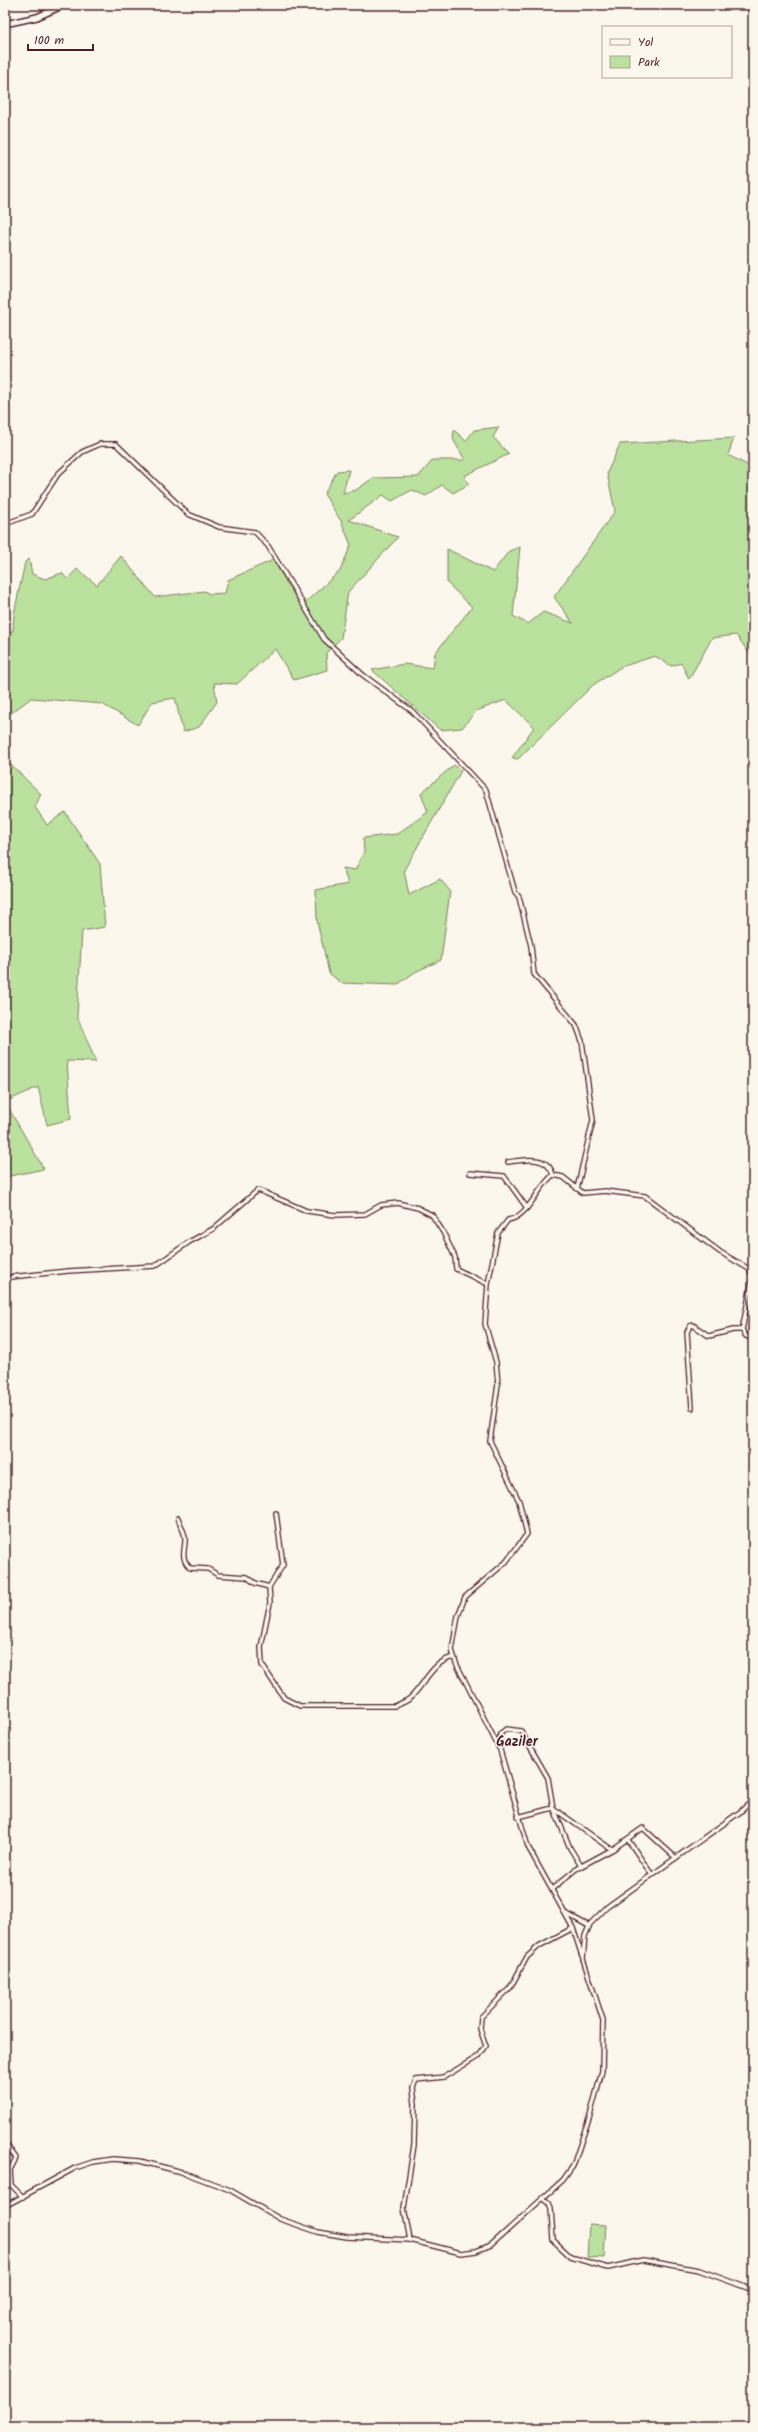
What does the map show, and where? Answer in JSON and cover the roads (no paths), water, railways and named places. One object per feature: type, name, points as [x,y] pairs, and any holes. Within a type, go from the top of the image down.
[{"type":"street","points":[[5,24],[37,17],[64,5]]},
{"type":"street","points":[[5,524],[32,514],[58,474],[82,452],[100,444],[116,444],[188,514],[219,527],[255,532],[268,546],[285,572],[324,639],[363,675],[412,711],[486,790],[515,892],[519,897],[530,946],[534,974],[576,1025],[582,1041],[593,1120],[577,1189]]},
{"type":"street","points":[[508,1162],[532,1158],[544,1163],[552,1171],[553,1175],[563,1178],[583,1194],[605,1191],[645,1196],[720,1252],[749,1269],[753,1276],[742,1330],[746,1336],[753,1339]]},
{"type":"street","points":[[470,1172],[504,1176],[527,1208]]},
{"type":"street","points":[[5,2206],[75,2168],[93,2162],[113,2159],[140,2161],[185,2173],[230,2190],[280,2219],[318,2232],[347,2237],[410,2240],[460,2252],[476,2252],[491,2245],[544,2199],[563,2180],[573,2166],[591,2112],[602,2071],[603,2020],[573,1928],[528,1847],[518,1817],[500,1750],[454,1657],[452,1650],[458,1616],[465,1597],[506,1562],[527,1534],[519,1501],[490,1440],[498,1384],[496,1362],[485,1324],[488,1284],[498,1233],[508,1220],[516,1218],[527,1208],[543,1184],[553,1175]]},
{"type":"street","points":[[5,1280],[11,1277],[68,1271],[155,1266],[189,1242],[213,1229],[258,1190],[307,1211],[335,1215],[365,1214],[381,1205],[398,1203],[418,1208],[432,1215],[443,1232],[455,1257],[456,1269],[488,1284]]},
{"type":"street","points":[[692,1408],[687,1332],[690,1326],[693,1325],[709,1336],[733,1330],[742,1330]]},
{"type":"street","points":[[276,1514],[283,1565],[269,1587],[270,1603],[261,1647],[262,1665],[284,1698],[300,1706],[395,1706],[409,1699],[435,1668],[447,1658],[454,1657]]},
{"type":"street","points":[[178,1518],[185,1538],[182,1546],[186,1564],[190,1568],[208,1569],[218,1575],[247,1577],[255,1583],[269,1587]]},
{"type":"street","points":[[500,1750],[500,1734],[506,1729],[520,1731],[525,1736],[548,1778],[553,1808],[570,1848],[581,1866]]},
{"type":"street","points":[[583,1959],[585,1936],[589,1926],[607,1907],[740,1812],[753,1800]]},
{"type":"street","points":[[518,1817],[553,1808],[613,1849]]},
{"type":"street","points":[[753,1824],[751,1832],[753,1836]]},
{"type":"street","points":[[552,1889],[581,1866],[628,1840],[643,1828],[676,1858]]},
{"type":"street","points":[[628,1840],[652,1875]]},
{"type":"street","points":[[566,1914],[589,1926]]},
{"type":"street","points":[[410,2240],[404,2208],[414,2144],[416,2104],[413,2088],[416,2080],[444,2077],[479,2056],[486,2046],[480,2029],[481,2017],[510,1988],[526,1957],[539,1946],[573,1928]]},
{"type":"street","points":[[5,2143],[16,2158],[10,2170],[11,2185],[23,2197]]},
{"type":"street","points":[[544,2199],[549,2203],[551,2208],[553,2240],[571,2257],[608,2268],[643,2260],[678,2266],[699,2270],[753,2290]]},
{"type":"district","name":"Gaziler","points":[[517,1741]]}]
